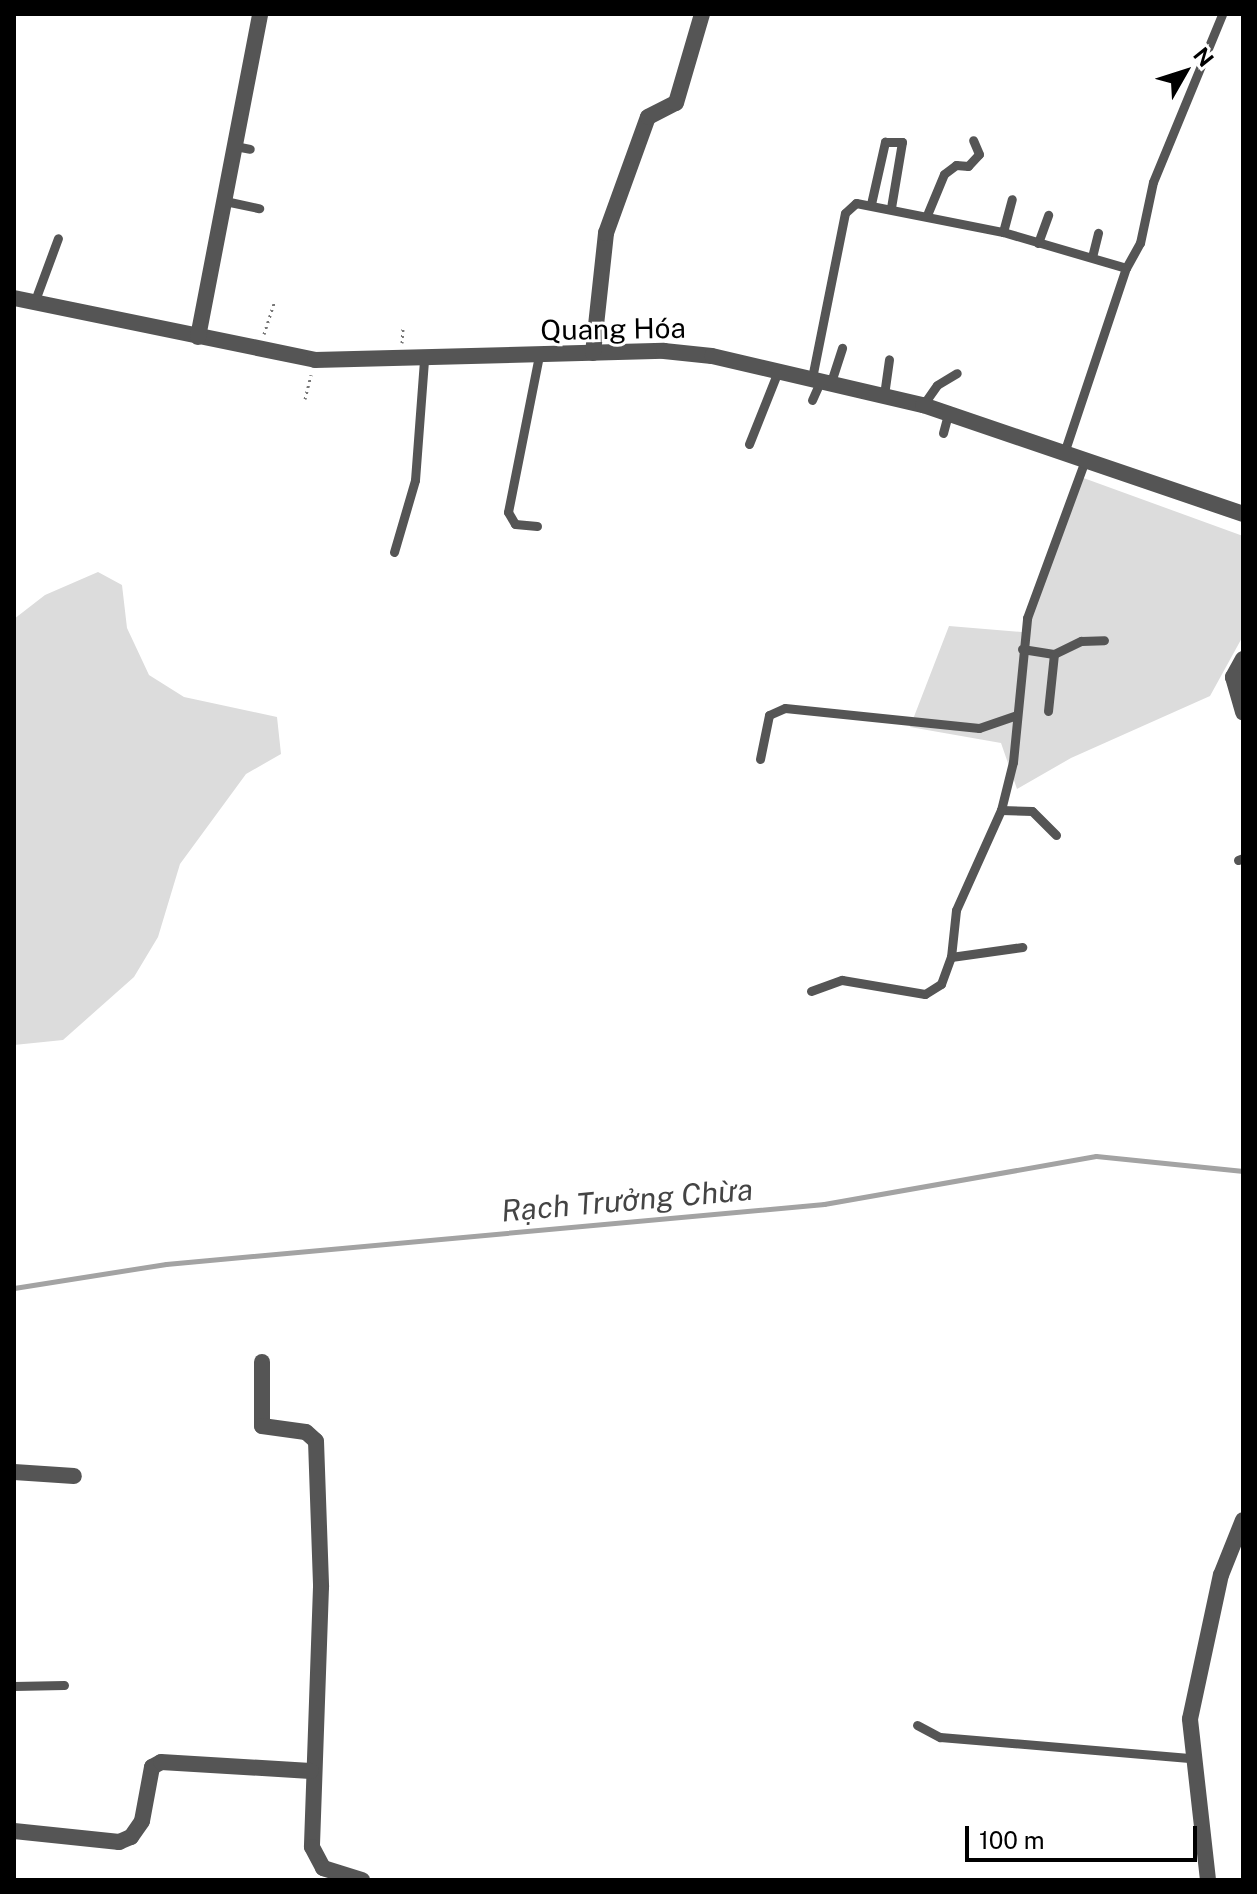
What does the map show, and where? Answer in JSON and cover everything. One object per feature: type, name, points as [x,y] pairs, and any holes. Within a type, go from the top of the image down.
[{"type":"street","points":[[198,337],[225,201],[243,147],[260,14]]},
{"type":"street","points":[[593,353],[606,233],[648,117],[676,103],[702,14]]},
{"type":"street","name":"Quang Hóa","points":[[14,298],[315,360],[686,352],[923,405],[1087,457],[1243,514]]},
{"type":"street","points":[[1243,659],[1233,677],[1243,713]]},
{"type":"street","points":[[262,1362],[262,1426],[306,1432],[316,1441],[321,1587],[311,1771],[315,1859],[323,1868],[362,1880]]},
{"type":"street","points":[[14,1472],[74,1476]]},
{"type":"street","points":[[1208,1880],[1190,1719],[1221,1575],[1243,1520]]},
{"type":"street","points":[[14,1831],[119,1842],[131,1837],[142,1821],[152,1767],[161,1762],[311,1771]]},
{"type":"lane","points":[[1065,450],[1126,268],[1140,243],[1153,182],[1222,15]]},
{"type":"lane","points":[[927,215],[944,174],[956,165],[968,166],[979,154],[973,140]]},
{"type":"lane","points":[[871,204],[885,142],[902,142],[891,208]]},
{"type":"lane","points":[[1003,232],[1012,199]]},
{"type":"lane","points":[[225,201],[259,208]]},
{"type":"lane","points":[[821,380],[845,213],[856,203],[1003,232],[1126,268]]},
{"type":"lane","points":[[1038,243],[1048,215]]},
{"type":"lane","points":[[1092,257],[1098,233]]},
{"type":"lane","points":[[34,303],[58,238]]},
{"type":"lane","points":[[812,400],[842,348]]},
{"type":"lane","points":[[537,526],[515,524],[508,512],[539,355]]},
{"type":"lane","points":[[394,552],[415,480],[424,359]]},
{"type":"lane","points":[[884,395],[889,359]]},
{"type":"lane","points":[[749,444],[778,371]]},
{"type":"lane","points":[[923,405],[937,385],[957,373]]},
{"type":"lane","points":[[943,433],[948,414]]},
{"type":"lane","points":[[811,991],[842,980],[936,991],[951,957],[956,910],[1001,810],[1013,762],[1022,649],[1052,542],[1087,457]]},
{"type":"lane","points":[[1022,649],[1054,654],[1081,641],[1104,640]]},
{"type":"lane","points":[[1048,711],[1054,654]]},
{"type":"lane","points":[[760,759],[769,715],[785,708],[979,728],[1017,715]]},
{"type":"lane","points":[[1001,810],[1032,811],[1056,835]]},
{"type":"lane","points":[[951,957],[1022,947]]},
{"type":"lane","points":[[14,1686],[64,1685]]},
{"type":"lane","points":[[917,1725],[940,1737],[1192,1758]]},
{"type":"path","points":[[259,349],[274,303]]},
{"type":"path","points":[[305,399],[315,360]]},
{"type":"shaded area","points":[[1078,476],[1243,536],[1243,636],[1210,696],[1071,758],[1017,789],[1001,743],[910,727],[949,626],[1022,632]]},
{"type":"shaded area","points":[[98,572],[122,585],[127,628],[149,675],[184,697],[277,717],[281,754],[246,774],[180,864],[158,937],[134,977],[63,1040],[14,1045],[14,619],[45,595]]},
{"type":"waterway","name":"Rạch Trưởng Chừa","points":[[14,1288],[166,1264],[824,1204],[1096,1156],[1243,1171]]}]
